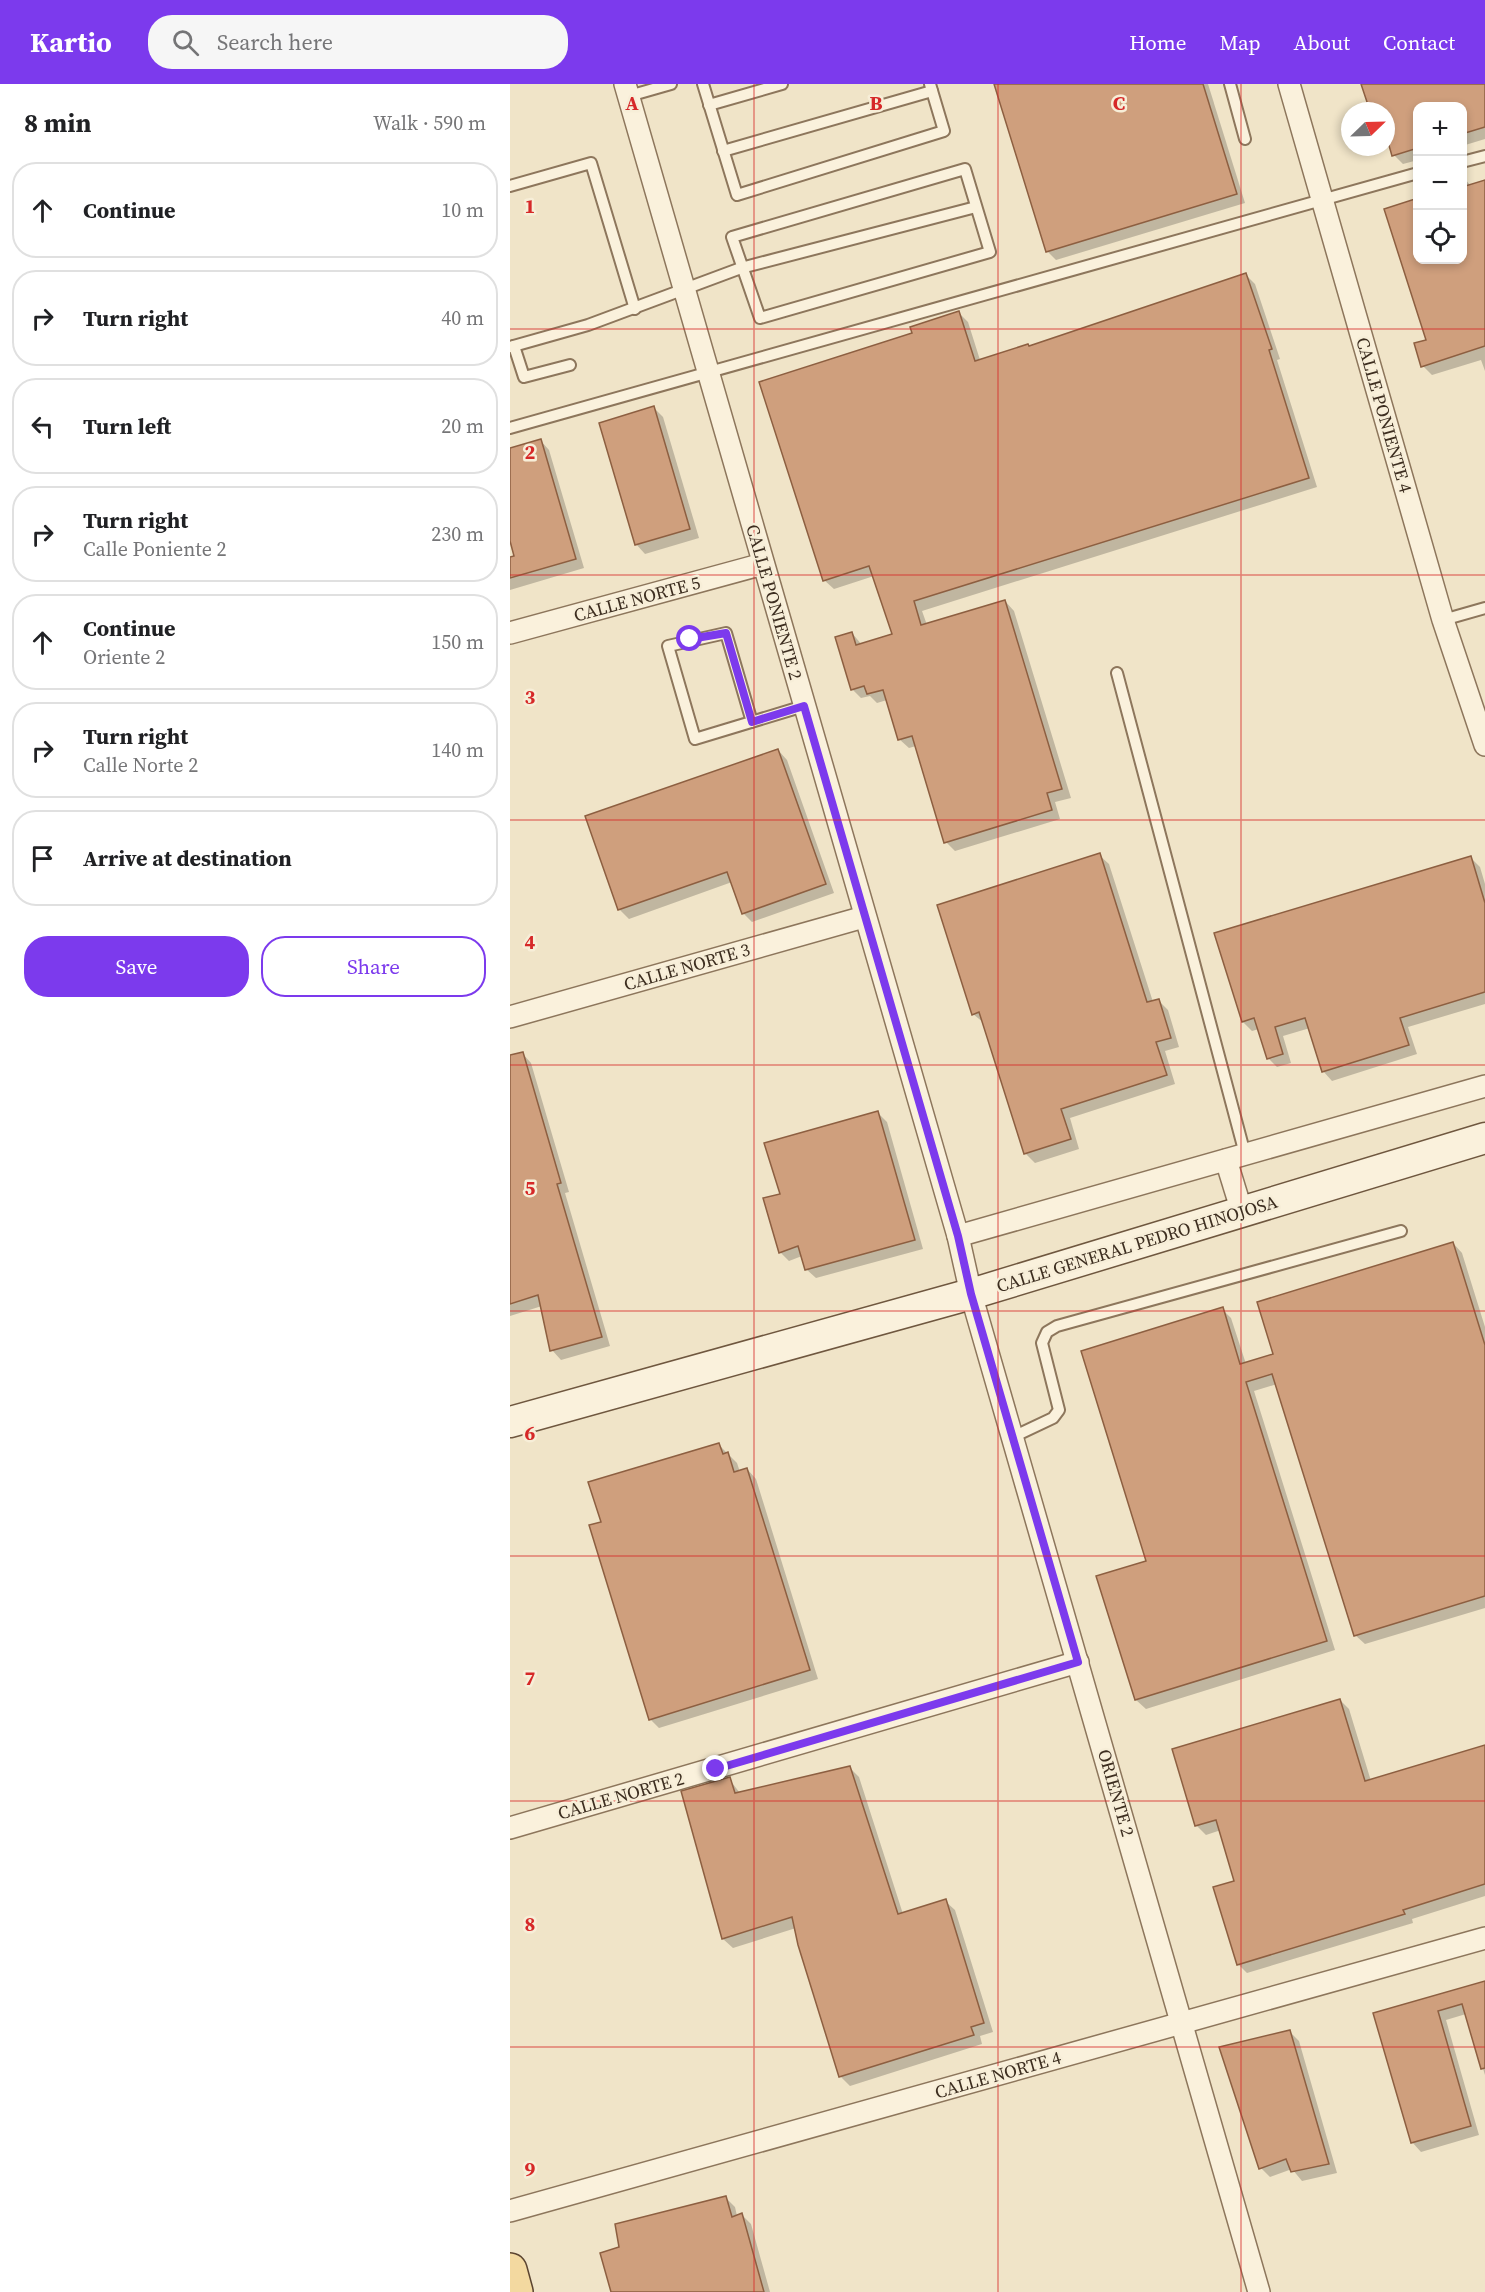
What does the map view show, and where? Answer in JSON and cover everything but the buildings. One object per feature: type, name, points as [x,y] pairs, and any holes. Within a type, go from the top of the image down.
[{"type":"main road","points":[[510,2270],[516,2292]]},
{"type":"street","name":"CALLE PONIENTE 4","points":[[1289,84],[1443,620],[1485,745]]},
{"type":"street","name":"CALLE PONIENTE 2","points":[[627,90],[687,291],[707,371],[958,1236],[971,1294]]},
{"type":"street","name":"CALLE NORTE 5","points":[[510,633],[763,564]]},
{"type":"street","name":"CALLE NORTE 3","points":[[510,1017],[864,917]]},
{"type":"street","points":[[958,1236],[1485,1086]]},
{"type":"street","name":"CALLE GENERAL PEDRO HINOJOSA","points":[[510,1422],[971,1294],[1485,1138]]},
{"type":"street","points":[[1235,1157],[1242,1212]]},
{"type":"street","name":"ORIENTE 2","points":[[971,1294],[1259,2292]]},
{"type":"street","name":"CALLE NORTE 2","points":[[510,1828],[1078,1662]]},
{"type":"street","name":"CALLE NORTE 4","points":[[510,2211],[1485,1938]]},
{"type":"lane","points":[[627,90],[671,84]]},
{"type":"lane","points":[[703,84],[723,151],[737,195],[944,131],[931,88],[723,151]]},
{"type":"lane","points":[[709,105],[782,84]]},
{"type":"lane","points":[[1230,84],[1245,139]]},
{"type":"lane","points":[[1467,161],[1485,156]]},
{"type":"lane","points":[[510,186],[591,163],[635,309]]},
{"type":"lane","points":[[965,169],[990,252],[760,318],[741,268],[732,237],[965,169]]},
{"type":"lane","points":[[510,428],[1413,174]]},
{"type":"lane","points":[[570,365],[524,377],[512,346],[635,309],[687,291],[741,268],[976,207]]},
{"type":"lane","points":[[1443,620],[1485,608]]},
{"type":"lane","points":[[752,722],[726,633],[668,646],[696,739],[752,722],[804,706]]},
{"type":"lane","points":[[1117,673],[1235,1157]]},
{"type":"lane","points":[[1013,1437],[1053,1418],[1059,1410],[1042,1343],[1047,1332],[1057,1326],[1401,1231]]},
{"type":"route","points":[[690,639],[726,633],[752,722],[804,706],[958,1236],[971,1294],[1078,1662],[716,1769]]}]
